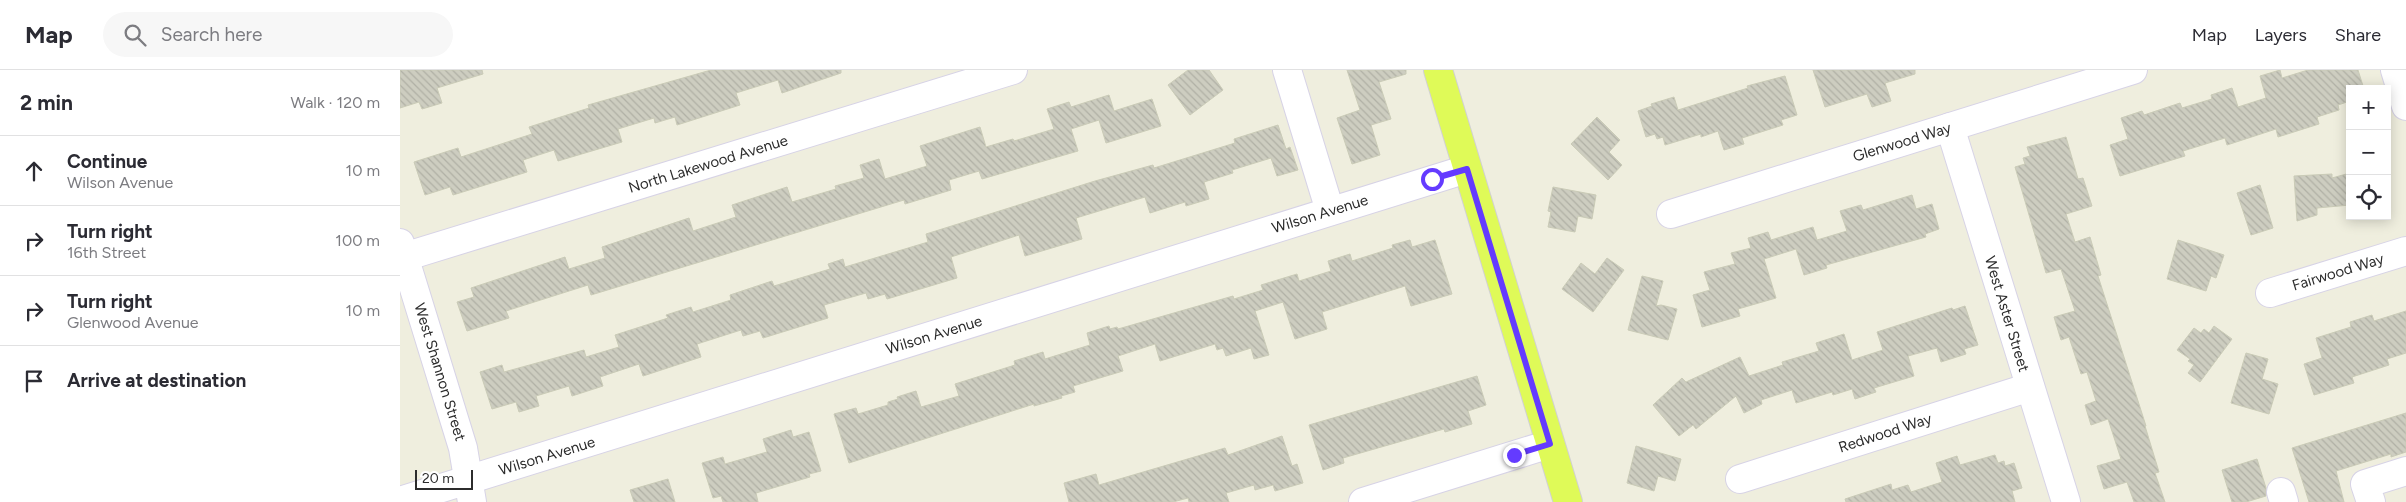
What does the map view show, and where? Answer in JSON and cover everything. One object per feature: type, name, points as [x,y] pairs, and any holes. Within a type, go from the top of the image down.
[{"type":"main road","points":[[1438,70],[1568,502]]},
{"type":"street","name":"North Lakewood Avenue","points":[[402,250],[1013,70]]},
{"type":"street","points":[[1287,70],[1330,211]]},
{"type":"street","name":"Glenwood Way","points":[[1671,214],[2133,70]]},
{"type":"street","points":[[2395,70],[2406,106]]},
{"type":"street","name":"West Aster Street","points":[[1950,127],[2066,502]]},
{"type":"street","name":"Wilson Avenue","points":[[400,501],[470,491],[1330,211],[1467,169]]},
{"type":"street","name":"West Shannon Street","points":[[402,250],[463,448],[470,491]]},
{"type":"street","name":"Fairwood Way","points":[[2270,293],[2406,251]]},
{"type":"street","name":"Redwood Way","points":[[1740,479],[2030,387]]},
{"type":"street","points":[[1363,502],[1550,444]]},
{"type":"street","points":[[2371,502],[2365,484],[2406,471]]},
{"type":"building","points":[[400,70],[482,70],[483,74],[437,88],[442,103],[422,109],[419,102],[400,108]]},
{"type":"building","points":[[711,70],[841,70],[841,73],[782,93],[778,80],[736,93],[740,105],[677,125],[675,117],[655,123],[654,118],[618,129],[622,142],[558,161],[554,150],[523,160],[527,172],[453,195],[450,187],[425,195],[414,162],[458,148],[461,157],[532,134],[529,127],[589,108],[588,105]]},
{"type":"building","points":[[1188,70],[1209,70],[1223,90],[1190,115],[1168,85]]},
{"type":"building","points":[[1347,70],[1406,70],[1406,74],[1379,82],[1391,119],[1371,125],[1380,155],[1352,164],[1337,118],[1360,110]]},
{"type":"building","points":[[1813,70],[1915,70],[1915,74],[1885,83],[1891,101],[1872,107],[1867,94],[1825,107]]},
{"type":"building","points":[[2280,70],[2282,78],[2308,70],[2358,70],[2363,85],[2346,85],[2346,102],[2338,105],[2339,110],[2317,117],[2319,124],[2278,137],[2276,129],[2227,145],[2225,138],[2183,151],[2185,156],[2120,176],[2110,145],[2128,139],[2121,118],[2142,111],[2144,115],[2180,103],[2182,108],[2212,99],[2211,95],[2232,88],[2238,107],[2266,98],[2260,76]]},
{"type":"building","points":[[1785,76],[1797,115],[1781,120],[1783,125],[1742,138],[1744,144],[1724,150],[1718,131],[1665,145],[1663,137],[1657,139],[1655,134],[1646,137],[1638,111],[1652,106],[1651,104],[1674,97],[1678,110],[1748,88],[1747,86]]},
{"type":"building","points":[[1109,95],[1114,111],[1152,99],[1161,126],[1106,143],[1099,120],[1071,129],[1078,151],[982,179],[979,171],[949,180],[951,190],[905,204],[904,200],[591,295],[588,285],[506,311],[509,318],[467,331],[457,302],[474,297],[471,288],[565,257],[569,269],[605,258],[602,247],[689,218],[693,231],[736,217],[732,205],[787,187],[792,202],[836,189],[835,186],[864,178],[860,165],[879,159],[885,179],[927,166],[920,146],[980,127],[986,147],[1054,129],[1047,109],[1069,102],[1071,107]]},
{"type":"building","points":[[1597,117],[1620,140],[1609,152],[1622,165],[1608,180],[1571,144]]},
{"type":"building","points":[[1278,125],[1286,149],[1290,147],[1298,170],[1277,176],[1271,158],[1232,170],[1233,173],[1204,182],[1209,199],[1186,206],[1185,202],[1150,213],[1145,197],[1076,218],[1082,239],[1025,256],[1019,235],[951,257],[957,278],[887,299],[885,294],[868,299],[866,293],[824,305],[828,318],[763,338],[760,331],[743,336],[741,330],[697,344],[701,357],[643,376],[639,364],[600,377],[603,386],[572,396],[569,386],[536,396],[539,406],[519,412],[516,402],[492,409],[480,372],[502,365],[504,372],[584,350],[586,357],[619,347],[615,335],[668,318],[666,315],[691,307],[693,312],[731,300],[730,295],[772,281],[774,286],[830,269],[828,264],[843,259],[845,267],[928,242],[926,234],[1095,181],[1153,165],[1154,168],[1235,143],[1234,139]]},
{"type":"building","points":[[2066,137],[2078,179],[2083,178],[2092,206],[2066,214],[2075,242],[2090,237],[2101,275],[2098,276],[2146,426],[2159,472],[2155,473],[2165,502],[2134,502],[2127,482],[2104,489],[2097,466],[2121,459],[2108,419],[2091,425],[2085,405],[2096,401],[2087,372],[2081,374],[2069,337],[2061,340],[2054,317],[2075,311],[2061,269],[2046,273],[2015,167],[2025,164],[2023,158],[2030,156],[2027,147]]},
{"type":"building","points":[[2332,174],[2332,178],[2346,174],[2346,205],[2317,208],[2317,215],[2297,221],[2294,176]]},
{"type":"building","points":[[2260,185],[2273,228],[2251,235],[2237,193]]},
{"type":"building","points":[[1553,187],[1596,195],[1592,219],[1578,216],[1575,232],[1548,227],[1551,212],[1548,211]]},
{"type":"building","points":[[1912,195],[1916,209],[1932,204],[1939,229],[1925,234],[1926,237],[1826,265],[1827,268],[1804,275],[1796,249],[1764,259],[1776,298],[1738,309],[1740,316],[1702,327],[1693,295],[1710,290],[1704,272],[1735,264],[1731,253],[1751,248],[1748,238],[1768,232],[1771,240],[1813,227],[1817,240],[1847,231],[1840,211],[1861,205],[1863,210]]},
{"type":"building","points":[[1410,240],[1412,247],[1435,240],[1452,294],[1411,306],[1405,286],[1322,312],[1327,329],[1295,339],[1283,302],[1255,311],[1269,355],[1254,359],[1251,348],[1226,356],[1223,348],[1217,350],[1215,344],[1160,361],[1155,344],[1118,356],[1123,371],[1073,386],[1075,392],[1061,396],[1062,398],[1034,406],[1034,404],[849,463],[834,414],[856,408],[858,414],[888,405],[888,402],[898,399],[897,397],[916,391],[921,407],[959,396],[955,384],[1015,365],[1014,361],[1043,352],[1045,359],[1090,345],[1087,333],[1109,326],[1110,329],[1117,327],[1118,329],[1233,296],[1234,299],[1263,290],[1261,285],[1297,274],[1299,281],[1331,271],[1328,261],[1350,254],[1352,261],[1393,248],[1392,245]]},
{"type":"building","points":[[2178,240],[2224,255],[2216,278],[2211,276],[2206,291],[2167,279]]},
{"type":"building","points":[[1607,258],[1624,270],[1593,312],[1562,289],[1581,263],[1595,274]]},
{"type":"building","points":[[1642,276],[1663,281],[1656,306],[1661,305],[1677,309],[1668,340],[1628,330]]},
{"type":"building","points":[[1965,306],[1978,345],[1964,349],[1966,354],[1941,362],[1937,348],[1908,356],[1914,376],[1874,388],[1876,392],[1855,399],[1852,389],[1833,395],[1832,392],[1796,403],[1792,390],[1761,400],[1762,404],[1744,413],[1736,396],[1696,429],[1693,425],[1679,436],[1653,405],[1682,378],[1686,382],[1740,357],[1749,376],[1783,365],[1782,362],[1819,351],[1816,343],[1844,334],[1852,360],[1883,350],[1877,332],[1952,308],[1953,310]]},
{"type":"building","points":[[2406,311],[2406,353],[2387,359],[2389,365],[2352,377],[2354,383],[2314,395],[2304,364],[2322,358],[2316,338],[2351,327],[2350,322],[2372,315],[2374,321]]},
{"type":"building","points":[[2214,326],[2232,339],[2200,382],[2188,373],[2194,365],[2188,361],[2190,359],[2177,350],[2194,328],[2201,333],[2204,329],[2209,333]]},
{"type":"building","points":[[2246,353],[2268,359],[2262,379],[2278,384],[2269,414],[2231,403]]},
{"type":"building","points":[[1477,376],[1486,405],[1468,411],[1472,424],[1445,432],[1444,429],[1343,458],[1344,463],[1323,470],[1309,425]]},
{"type":"building","points":[[2406,413],[2406,452],[2391,457],[2391,454],[2336,471],[2344,502],[2309,502],[2292,448]]},
{"type":"building","points":[[791,430],[793,437],[809,432],[821,471],[809,474],[810,477],[756,493],[758,502],[723,502],[721,496],[713,498],[702,463],[723,457],[725,464],[767,452],[763,439]]},
{"type":"building","points":[[1282,436],[1292,466],[1297,464],[1303,483],[1275,491],[1273,485],[1255,490],[1254,485],[1226,493],[1229,502],[1189,502],[1188,498],[1173,502],[1069,502],[1064,483],[1096,474],[1099,485],[1225,448],[1228,455]]},
{"type":"building","points":[[1636,446],[1681,459],[1675,481],[1658,476],[1654,491],[1627,483]]},
{"type":"building","points":[[1995,455],[1998,463],[2004,461],[2005,466],[2014,463],[2022,488],[2012,491],[2015,502],[1846,502],[1845,499],[1891,484],[1892,490],[1908,485],[1911,492],[1942,482],[1936,463],[1957,456],[1960,465]]},
{"type":"building","points":[[2257,459],[2266,488],[2266,496],[2246,502],[2232,502],[2222,470]]},
{"type":"building","points":[[668,479],[675,502],[634,502],[630,490]]},
{"type":"route","points":[[1432,179],[1467,169],[1550,444],[1514,455]]}]
